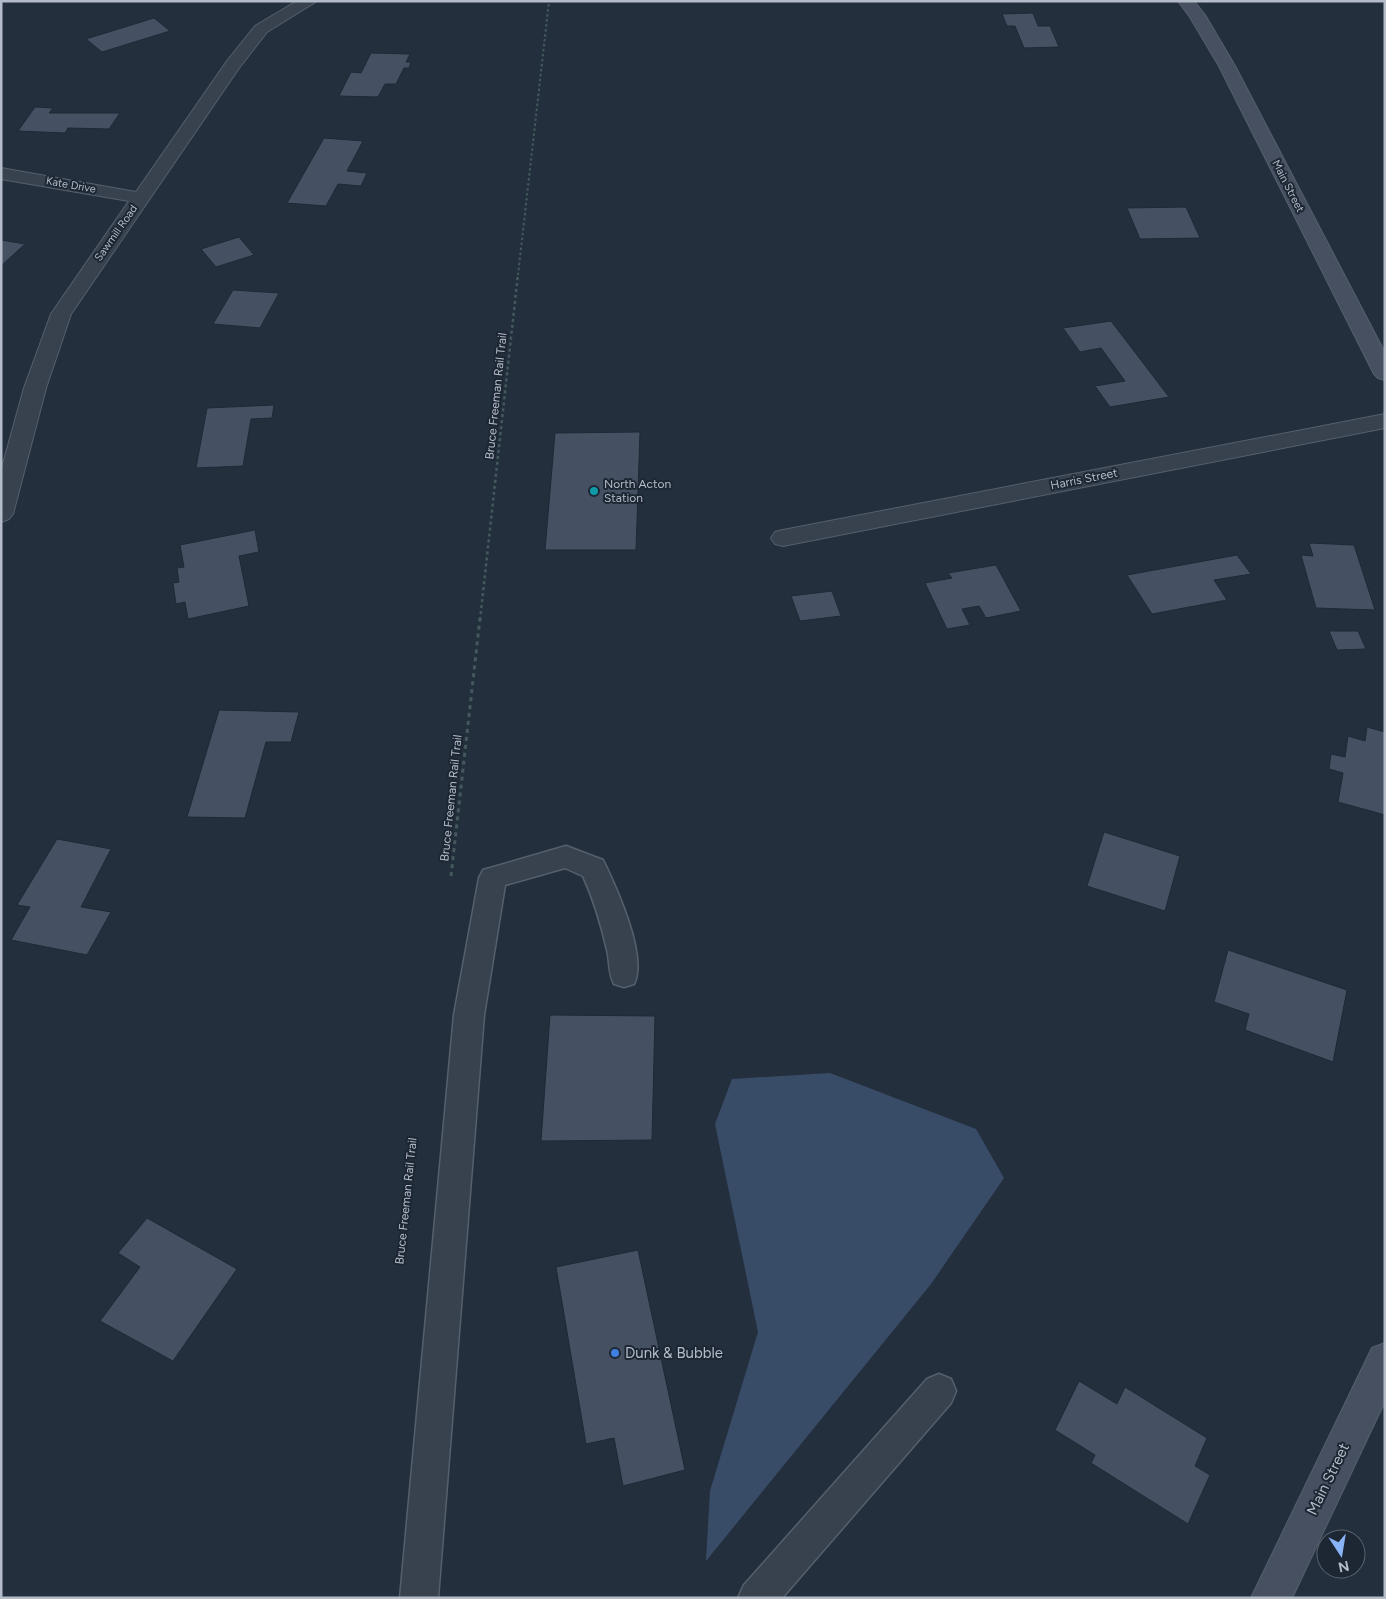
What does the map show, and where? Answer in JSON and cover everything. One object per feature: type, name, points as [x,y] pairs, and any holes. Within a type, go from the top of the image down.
[{"type":"main road","name":"Main Street","points":[[1186,1],[1197,15],[1227,66],[1385,374]]},
{"type":"main road","name":"Main Street","points":[[1270,1598],[1385,1361]]},
{"type":"street","name":"Sawmill Road","points":[[1,514],[36,388],[61,314],[233,65],[261,29],[309,1]]},
{"type":"street","name":"Kate Drive","points":[[1,172],[141,198]]},
{"type":"street","name":"Harris Street","points":[[783,538],[1385,421]]},
{"type":"lane","points":[[419,1598],[469,1015],[493,878],[566,858],[593,868],[609,902],[622,953],[624,975]]},
{"type":"lane","points":[[757,1598],[939,1391]]},
{"type":"path","name":"Bruce Freeman Rail Trail","points":[[450,880],[549,1]]},
{"type":"water","points":[[830,1073],[976,1129],[1004,1178],[931,1284],[706,1561],[710,1491],[758,1332],[715,1124],[732,1079]]},
{"type":"building","points":[[1033,13],[1038,26],[1050,26],[1059,47],[1024,48],[1015,26],[1007,26],[1002,14]]},
{"type":"building","points":[[154,18],[170,31],[102,52],[86,39]]},
{"type":"building","points":[[371,53],[410,54],[406,62],[411,62],[409,68],[404,68],[396,84],[385,84],[378,97],[339,96],[351,72],[361,73]]},
{"type":"building","points":[[35,107],[53,108],[49,113],[120,113],[109,129],[68,128],[65,133],[18,131]]},
{"type":"building","points":[[324,138],[363,141],[347,171],[367,173],[361,186],[338,184],[326,206],[287,203]]},
{"type":"building","points":[[1186,207],[1200,238],[1140,239],[1127,208]]},
{"type":"building","points":[[239,237],[254,255],[216,267],[201,249]]},
{"type":"building","points":[[1,240],[25,244],[1,266]]},
{"type":"building","points":[[233,290],[279,293],[260,328],[213,324]]},
{"type":"building","points":[[1111,321],[1169,397],[1110,407],[1095,386],[1125,381],[1101,348],[1080,352],[1063,328]]},
{"type":"building","points":[[274,405],[272,418],[251,419],[243,466],[196,468],[207,408]]},
{"type":"building","name":"North Acton Station","points":[[640,432],[636,550],[545,550],[555,433]]},
{"type":"building","points":[[255,530],[259,552],[239,556],[249,606],[188,619],[185,602],[176,604],[173,583],[179,582],[177,568],[184,567],[180,545]]},
{"type":"building","points":[[1309,543],[1354,545],[1375,610],[1316,608],[1301,555],[1313,556]]},
{"type":"building","points":[[1237,555],[1251,574],[1214,580],[1227,600],[1152,614],[1127,575]]},
{"type":"building","points":[[996,565],[1021,611],[986,618],[979,606],[962,609],[970,625],[947,629],[925,583],[952,578],[948,573]]},
{"type":"building","points":[[832,591],[841,616],[800,621],[791,596]]},
{"type":"building","points":[[1329,631],[1358,631],[1366,649],[1337,650]]},
{"type":"building","points":[[219,710],[299,712],[291,742],[266,742],[245,818],[187,817]]},
{"type":"building","points":[[1367,727],[1385,732],[1385,815],[1338,802],[1343,773],[1329,769],[1331,754],[1345,757],[1348,736],[1365,741]]},
{"type":"building","points":[[1104,832],[1180,856],[1165,911],[1087,886]]},
{"type":"building","points":[[57,839],[111,849],[81,907],[111,912],[87,955],[11,940],[30,907],[17,905]]},
{"type":"building","points":[[1228,950],[1347,990],[1333,1062],[1245,1030],[1249,1014],[1214,1002]]},
{"type":"building","points":[[550,1015],[655,1016],[652,1140],[541,1141]]},
{"type":"building","points":[[147,1218],[237,1269],[173,1361],[100,1321],[140,1267],[118,1253]]},
{"type":"building","name":"Dunk & Bubble","points":[[638,1250],[685,1470],[623,1486],[614,1438],[586,1444],[556,1267]]},
{"type":"building","points":[[1079,1381],[1117,1404],[1125,1387],[1207,1438],[1195,1466],[1210,1475],[1188,1524],[1091,1463],[1095,1455],[1055,1430]]},
{"type":"place","name":"North Acton Station","points":[[594,491]]},
{"type":"place","name":"Dunk & Bubble","points":[[615,1353]]}]
